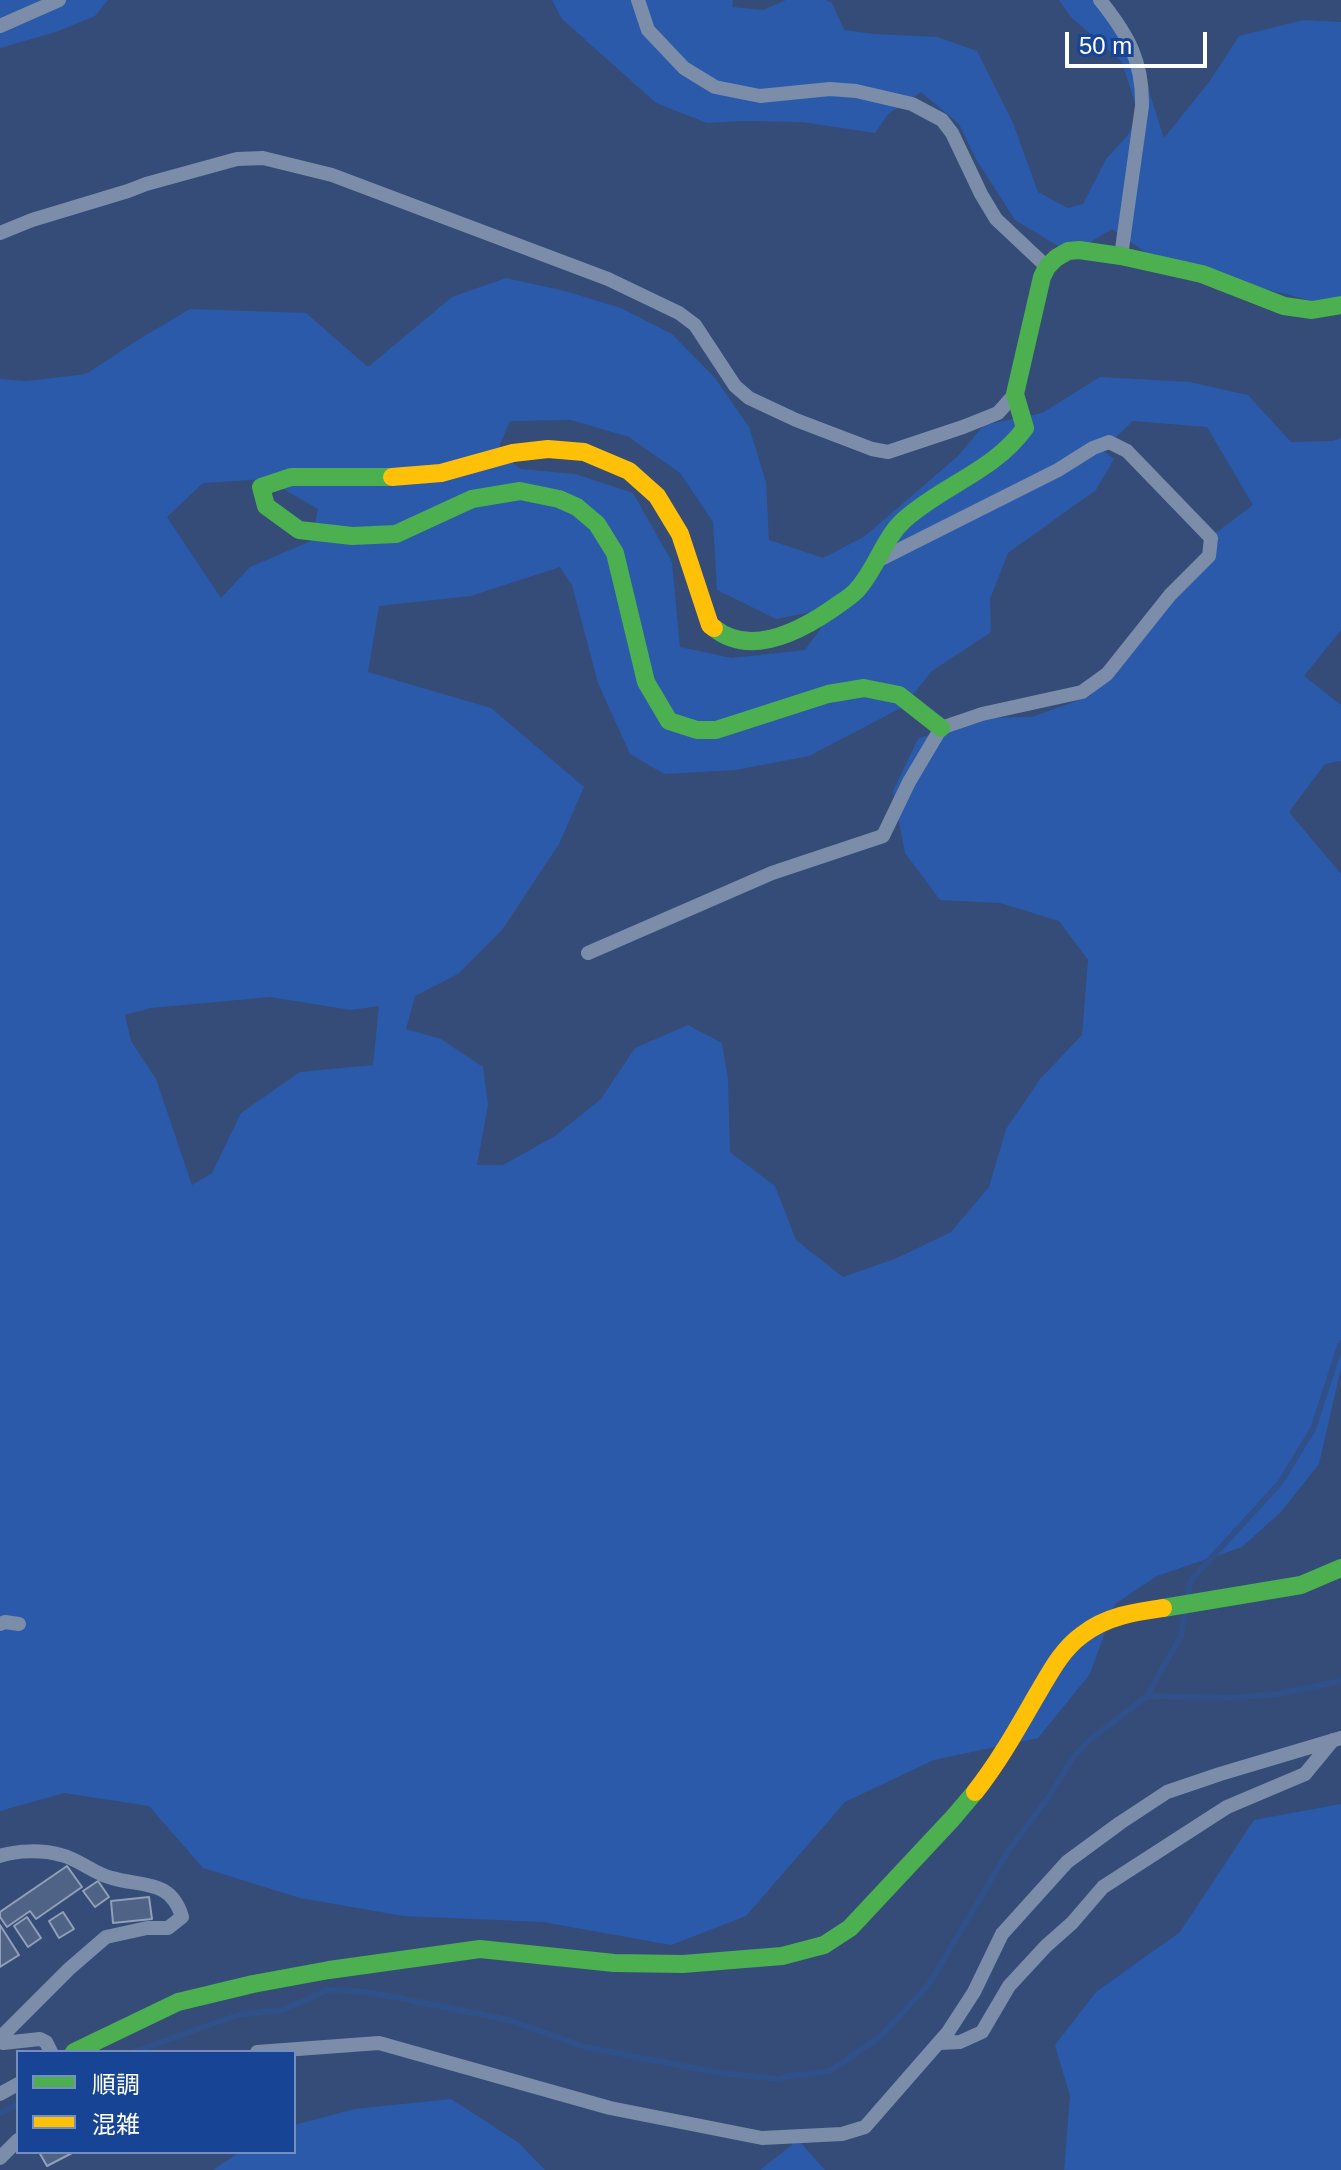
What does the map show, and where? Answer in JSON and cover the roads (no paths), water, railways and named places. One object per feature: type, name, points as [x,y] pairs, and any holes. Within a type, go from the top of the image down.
[{"type":"street","points":[[0,26],[59,0]]},
{"type":"street","points":[[638,0],[648,30],[684,68],[715,87],[760,96],[830,89],[856,91],[912,104],[942,120],[952,133],[996,219],[1047,267]]},
{"type":"street","points":[[1100,0],[1135,54],[1142,83],[1142,106],[1121,256]]},
{"type":"street","points":[[0,233],[146,184],[237,159],[263,158],[332,175],[608,279],[679,313],[695,325],[735,386],[749,398],[796,420],[872,449],[888,452],[998,413],[1015,394],[1042,277],[1056,258],[1068,251],[1121,256],[1202,274],[1284,306],[1312,310],[1341,305]]},
{"type":"street","points":[[941,728],[899,695],[864,688],[828,694],[716,730],[697,730],[669,721],[646,682],[615,553],[597,524],[577,507],[559,499],[520,491],[472,499],[396,534],[352,536],[299,530],[266,506],[261,487],[291,477],[398,477],[441,473],[513,453],[548,449],[584,452],[629,471],[657,496],[680,534],[710,625],[719,634],[757,642],[785,636],[811,625],[853,594],[902,521],[997,457],[1019,437],[1025,428],[1015,394]]},
{"type":"street","points":[[588,953],[772,873],[883,836],[909,782],[941,728],[982,714],[1082,692],[1107,674],[1170,595],[1209,556],[1211,538],[1127,451],[1109,442],[876,562]]},
{"type":"street","points":[[78,2050],[178,2002],[329,1970],[480,1949],[614,1963],[683,1964],[782,1956],[824,1945],[850,1928],[952,1819],[994,1768],[1062,1652],[1084,1633],[1128,1613],[1301,1585],[1341,1568]]},
{"type":"street","points":[[0,1624],[19,1624]]},
{"type":"street","points":[[284,2050],[379,2043],[610,2108],[762,2138],[842,2134],[865,2127],[939,2043],[974,1992],[1002,1934],[1067,1862],[1167,1792],[1337,1739]]},
{"type":"street","points":[[939,2043],[960,2042],[982,2032],[1009,1986],[1103,1887],[1227,1807],[1305,1774],[1337,1739]]},
{"type":"street","points":[[0,1856],[14,1851],[62,1855],[110,1878],[157,1886],[178,1903],[182,1917],[168,1928],[147,1928],[106,1937],[69,1969],[0,2039],[3,2043],[40,2039],[46,2042],[50,2050]]},
{"type":"street","points":[[0,2158],[16,2142]]},
{"type":"waterway","points":[[1187,1600],[1191,1580],[1280,1483],[1313,1429],[1341,1343]]},
{"type":"waterway","points":[[139,2050],[238,2015],[283,2010],[327,1990],[368,1992],[509,2020],[585,2047],[720,2073],[780,2079],[830,2071],[881,2036],[929,1984],[1009,1850],[1050,1795],[1074,1756],[1092,1738],[1147,1696],[1181,1636],[1185,1611]]},
{"type":"waterway","points":[[1147,1696],[1232,1698],[1278,1694],[1341,1681]]},
{"type":"waterway","points":[[0,2114],[16,2105]]}]
